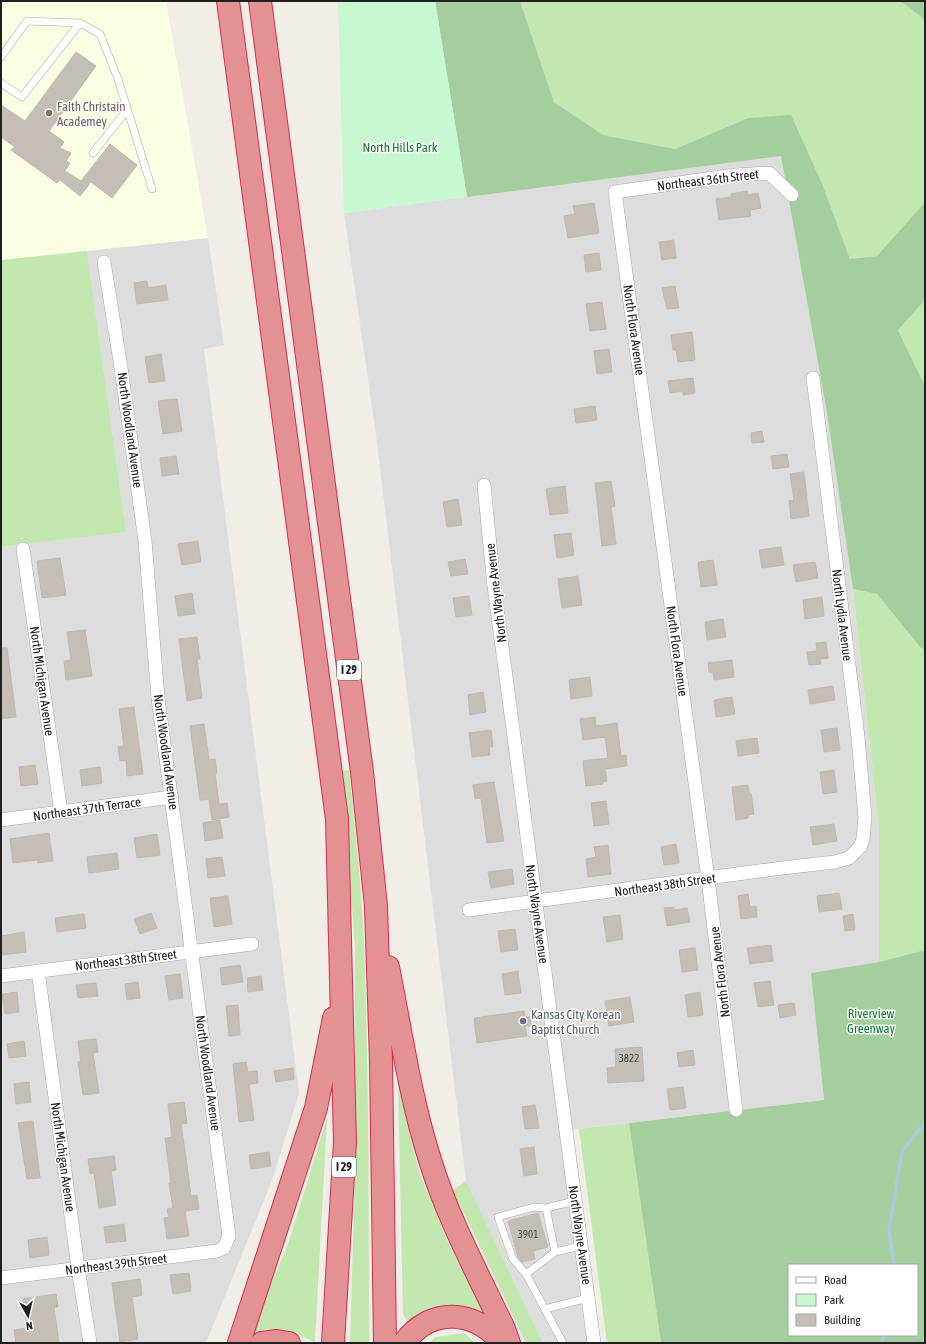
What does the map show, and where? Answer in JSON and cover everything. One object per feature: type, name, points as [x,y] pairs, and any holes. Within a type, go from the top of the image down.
[{"type":"highway","name":"I 29","points":[[228,1],[337,819],[345,1142],[333,1343]]},
{"type":"highway","name":"I 29","points":[[260,1],[362,772],[376,906],[381,1061],[385,1343]]},
{"type":"highway","points":[[376,906],[412,1093],[430,1162],[444,1201],[504,1329],[509,1343]]},
{"type":"highway","points":[[239,1343],[314,1116],[332,1023],[342,990]]},
{"type":"highway","points":[[404,1343],[412,1333],[432,1320],[444,1317],[456,1317],[478,1322],[487,1327],[502,1343]]},
{"type":"highway","points":[[262,1343],[277,1341],[289,1343]]},
{"type":"street","name":"Northeast 36th Street","points":[[615,192],[735,175],[769,173],[792,196]]},
{"type":"street","name":"North Flora Avenue","points":[[615,192],[708,879],[736,1110]]},
{"type":"street","name":"North Woodland Avenue","points":[[104,262],[120,361],[145,541],[158,698],[229,1229],[228,1242]]},
{"type":"street","name":"North Lydia Avenue","points":[[812,378],[858,737],[866,817],[863,840],[857,851]]},
{"type":"street","name":"North Wayne Avenue","points":[[484,485],[494,586],[594,1343]]},
{"type":"street","name":"North Michigan Avenue","points":[[23,550],[61,812]]},
{"type":"street","name":"Northeast 37th Terrace","points":[[1,820],[172,797]]},
{"type":"street","name":"Northeast 38th Street","points":[[469,910],[835,862],[850,858],[857,851]]},
{"type":"street","name":"Northeast 38th Street","points":[[1,976],[252,944]]},
{"type":"street","name":"North Michigan Avenue","points":[[38,971],[78,1268],[90,1343]]},
{"type":"street","name":"Northeast 39th Street","points":[[1,1278],[217,1251],[224,1248],[228,1242]]},
{"type":"lane","points":[[1,57],[27,21],[80,23],[100,34],[127,110],[152,188]]},
{"type":"lane","points":[[1,83],[22,97],[80,23]]},
{"type":"lane","points":[[93,153],[127,110]]},
{"type":"lane","points":[[563,1343],[526,1274],[513,1260],[498,1218],[534,1207],[546,1208],[575,1201]]},
{"type":"lane","points":[[546,1208],[555,1252]]},
{"type":"lane","points":[[526,1274],[555,1252],[581,1246]]},
{"type":"lane","points":[[544,1309],[588,1298]]},
{"type":"shaded area","points":[[1,1],[166,1],[208,238],[1,260]]},
{"type":"shaded area","points":[[781,156],[827,413],[853,589],[879,828],[879,962],[811,973],[824,1100],[560,1131],[588,1343],[543,1343],[466,1181],[376,435],[344,213]]},
{"type":"shaded area","points":[[208,238],[224,345],[204,349],[299,1093],[273,1178],[206,1343],[1,1343],[1,547],[126,532],[87,251]]},
{"type":"green space","name":"North Hills Park","points":[[338,1],[435,1],[467,197],[344,213]]},
{"type":"green space","points":[[435,1],[520,1],[554,102],[603,135],[675,149],[748,118],[791,115],[823,186],[850,259],[877,256],[925,202],[925,300],[898,330],[925,386],[925,650],[920,647],[877,594],[853,589],[827,413],[781,156],[467,197]]},
{"type":"green space","points":[[520,1],[899,1],[925,20],[925,202],[877,256],[850,259],[823,186],[748,118],[675,149],[602,135],[554,102]]},
{"type":"green space","points":[[899,1],[925,1],[925,20],[906,5]]},
{"type":"green space","points":[[87,251],[126,532],[1,547],[1,260]]},
{"type":"green space","points":[[925,300],[925,386],[898,330]]},
{"type":"green space","points":[[853,589],[877,594],[920,647],[925,650],[925,950],[879,962],[879,828]]},
{"type":"green space","points":[[349,770],[360,881],[366,996],[369,1194],[369,1343],[350,1343],[355,1172],[355,948],[342,771]]},
{"type":"green space","name":"Riverview Greenway","points":[[925,950],[925,1343],[661,1343],[629,1123],[824,1100],[811,973],[879,962]]},
{"type":"green space","points":[[398,1084],[419,1172],[450,1247],[489,1319],[472,1309],[436,1307],[407,1322],[403,1314]]},
{"type":"green space","points":[[327,1118],[315,1342],[284,1329],[263,1330],[247,1340],[288,1244]]},
{"type":"green space","points":[[629,1123],[661,1343],[607,1343],[579,1129]]},
{"type":"green space","points":[[466,1181],[543,1343],[526,1343],[453,1190]]},
{"type":"green space","points":[[464,1333],[476,1343],[429,1343],[435,1337]]},
{"type":"building","points":[[76,52],[96,66],[49,131],[64,142],[60,148],[71,153],[66,161],[70,163],[65,171],[81,181],[110,144],[137,165],[112,198],[91,182],[80,196],[60,180],[57,183],[11,150],[15,147],[1,137],[1,105],[25,121]]},
{"type":"building","points":[[747,191],[748,195],[758,193],[761,208],[750,210],[751,216],[719,220],[716,199],[731,197],[731,194]]},
{"type":"building","points":[[594,203],[599,233],[568,238],[564,216],[575,214],[573,206]]},
{"type":"building","points":[[674,240],[676,258],[662,260],[659,242]]},
{"type":"building","points":[[599,253],[601,270],[586,272],[584,255]]},
{"type":"building","points":[[147,281],[148,288],[166,285],[168,300],[137,304],[134,283]]},
{"type":"building","points":[[675,286],[679,308],[667,309],[662,288]]},
{"type":"building","points":[[602,302],[606,329],[590,331],[586,304]]},
{"type":"building","points":[[692,332],[695,360],[678,362],[676,350],[673,350],[671,335]]},
{"type":"building","points":[[609,349],[612,372],[597,374],[594,351]]},
{"type":"building","points":[[161,354],[165,381],[149,383],[145,357]]},
{"type":"building","points":[[693,378],[695,393],[683,395],[683,391],[670,393],[668,381]]},
{"type":"building","points":[[177,399],[182,431],[163,434],[158,401]]},
{"type":"building","points":[[595,406],[597,420],[576,423],[574,409]]},
{"type":"building","points":[[762,431],[764,442],[752,443],[751,433]]},
{"type":"building","points":[[787,454],[789,467],[773,469],[771,456]]},
{"type":"building","points":[[176,456],[179,474],[162,476],[160,458]]},
{"type":"building","points":[[804,472],[809,516],[791,519],[789,501],[794,500],[790,474]]},
{"type":"building","points":[[611,481],[615,506],[611,507],[616,544],[602,546],[595,483]]},
{"type":"building","points":[[565,486],[568,513],[550,515],[546,489]]},
{"type":"building","points":[[458,499],[462,525],[447,527],[443,502]]},
{"type":"building","points":[[571,533],[574,555],[557,558],[554,535]]},
{"type":"building","points":[[198,541],[201,562],[182,565],[178,544]]},
{"type":"building","points":[[781,547],[784,565],[762,568],[759,550]]},
{"type":"building","points":[[60,558],[66,595],[42,598],[37,561]]},
{"type":"building","points":[[465,559],[468,574],[451,576],[448,562]]},
{"type":"building","points":[[713,560],[717,585],[701,587],[698,562]]},
{"type":"building","points":[[815,562],[818,578],[796,582],[793,565]]},
{"type":"building","points":[[578,576],[582,605],[562,608],[558,579]]},
{"type":"building","points":[[192,593],[195,614],[178,616],[175,596]]},
{"type":"building","points":[[469,596],[472,615],[456,617],[453,598]]},
{"type":"building","points":[[822,597],[824,616],[805,619],[803,600]]},
{"type":"building","points":[[723,619],[726,637],[707,640],[705,622]]},
{"type":"building","points":[[85,630],[92,676],[66,680],[64,661],[71,660],[67,632]]},
{"type":"building","points":[[197,637],[200,659],[197,659],[202,698],[187,701],[179,639]]},
{"type":"building","points":[[826,642],[828,658],[820,659],[821,664],[809,665],[807,652],[817,651],[816,643]]},
{"type":"building","points":[[1,648],[7,648],[16,717],[1,719]]},
{"type":"building","points":[[732,660],[734,677],[714,680],[713,672],[709,672],[708,663]]},
{"type":"building","points":[[590,677],[592,696],[571,699],[569,680]]},
{"type":"building","points":[[833,686],[835,700],[810,704],[808,690]]},
{"type":"building","points":[[483,692],[486,712],[470,715],[468,695]]},
{"type":"building","points":[[732,697],[735,714],[716,717],[714,700]]},
{"type":"building","points":[[134,707],[143,774],[127,776],[126,760],[120,761],[118,747],[124,746],[119,709]]},
{"type":"building","points":[[595,717],[596,726],[617,723],[621,756],[626,755],[627,766],[605,769],[607,781],[602,782],[603,784],[586,786],[583,761],[608,758],[605,737],[583,740],[580,719]]},
{"type":"building","points":[[204,724],[209,760],[215,759],[217,773],[215,773],[219,804],[227,803],[229,817],[212,820],[209,799],[200,800],[190,726]]},
{"type":"building","points":[[837,728],[840,750],[824,752],[821,730]]},
{"type":"building","points":[[491,730],[493,747],[489,747],[490,755],[472,757],[469,733]]},
{"type":"building","points":[[757,738],[759,753],[738,756],[736,741]]},
{"type":"building","points":[[35,765],[38,784],[21,786],[19,767]]},
{"type":"building","points":[[100,767],[102,783],[82,786],[80,770]]},
{"type":"building","points":[[834,770],[837,792],[823,794],[820,772]]},
{"type":"building","points":[[494,782],[504,841],[487,843],[481,798],[475,799],[473,785]]},
{"type":"building","points":[[748,785],[749,793],[751,793],[754,814],[748,815],[748,818],[736,820],[732,787]]},
{"type":"building","points":[[606,801],[609,824],[594,826],[591,803]]},
{"type":"building","points":[[220,820],[223,838],[205,841],[203,823]]},
{"type":"building","points":[[834,824],[837,841],[813,845],[810,827]]},
{"type":"building","points":[[49,833],[53,861],[38,863],[37,860],[13,863],[10,839]]},
{"type":"building","points":[[157,834],[160,855],[137,858],[134,838]]},
{"type":"building","points":[[676,844],[679,863],[664,865],[661,847]]},
{"type":"building","points":[[608,845],[611,874],[588,877],[586,859],[596,857],[594,847]]},
{"type":"building","points":[[117,853],[119,869],[89,873],[87,857]]},
{"type":"building","points":[[222,857],[225,876],[208,878],[206,859]]},
{"type":"building","points":[[512,869],[514,884],[491,888],[488,872]]},
{"type":"building","points":[[839,893],[842,909],[819,912],[817,896]]},
{"type":"building","points":[[748,894],[750,907],[756,906],[757,917],[741,919],[738,896]]},
{"type":"building","points":[[228,896],[232,924],[214,927],[210,898]]},
{"type":"building","points":[[674,907],[674,910],[687,908],[690,922],[667,926],[664,908]]},
{"type":"building","points":[[151,913],[157,928],[140,934],[134,919]]},
{"type":"building","points":[[84,914],[86,928],[57,932],[55,918]]},
{"type":"building","points":[[853,914],[855,930],[845,931],[843,916]]},
{"type":"building","points":[[620,915],[623,939],[607,942],[603,917]]},
{"type":"building","points":[[515,929],[518,950],[501,952],[498,931]]},
{"type":"building","points":[[24,932],[26,952],[2,955],[1,936]]},
{"type":"building","points":[[771,945],[773,961],[750,964],[747,948]]},
{"type":"building","points":[[695,948],[698,970],[682,972],[679,950]]},
{"type":"building","points":[[240,965],[243,982],[222,985],[220,968]]},
{"type":"building","points":[[518,971],[521,993],[505,995],[502,974]]},
{"type":"building","points":[[180,974],[183,998],[169,1000],[165,976]]},
{"type":"building","points":[[261,976],[263,990],[248,992],[247,978]]},
{"type":"building","points":[[770,981],[774,1005],[758,1007],[754,983]]},
{"type":"building","points":[[138,982],[140,998],[127,1000],[125,984]]},
{"type":"building","points":[[96,983],[98,996],[78,998],[76,985]]},
{"type":"building","points":[[17,992],[19,1012],[5,1014],[2,994]]},
{"type":"building","points":[[700,992],[703,1015],[688,1017],[685,995]]},
{"type":"building","points":[[630,997],[634,1022],[609,1026],[605,1001]]},
{"type":"building","points":[[794,1003],[796,1015],[780,1018],[778,1005]]},
{"type":"building","points":[[238,1005],[240,1035],[229,1036],[226,1006]]},
{"type":"building","points":[[524,1011],[525,1017],[530,1017],[531,1026],[525,1026],[527,1036],[477,1043],[474,1018]]},
{"type":"building","points":[[96,1039],[98,1052],[93,1053],[99,1093],[83,1095],[78,1062],[81,1062],[78,1041]]},
{"type":"building","points":[[24,1041],[26,1056],[9,1058],[7,1044]]},
{"type":"building","points":[[642,1047],[644,1081],[608,1083],[607,1068],[616,1067],[615,1049]]},
{"type":"building","points":[[693,1050],[695,1065],[679,1067],[677,1053]]},
{"type":"building","points":[[246,1062],[248,1072],[257,1071],[258,1083],[249,1084],[254,1120],[239,1122],[233,1064]]},
{"type":"building","points":[[293,1068],[294,1079],[276,1082],[274,1071]]},
{"type":"building","points":[[29,1082],[31,1102],[16,1104],[14,1084]]},
{"type":"building","points":[[683,1087],[686,1108],[670,1110],[667,1089]]},
{"type":"building","points":[[184,1102],[187,1123],[181,1124],[191,1196],[197,1195],[199,1209],[185,1211],[189,1236],[167,1239],[164,1218],[169,1217],[167,1209],[173,1208],[165,1138],[172,1137],[168,1104]]},
{"type":"building","points":[[535,1105],[539,1128],[525,1129],[522,1107]]},
{"type":"building","points":[[33,1121],[40,1178],[27,1179],[18,1123]]},
{"type":"building","points":[[534,1147],[537,1174],[524,1176],[520,1149]]},
{"type":"building","points":[[269,1152],[271,1166],[251,1169],[249,1155]]},
{"type":"building","points":[[114,1156],[116,1170],[111,1171],[116,1205],[99,1208],[94,1173],[90,1174],[88,1159]]},
{"type":"building","points":[[538,1213],[548,1247],[533,1251],[535,1259],[522,1262],[518,1257],[508,1221]]},
{"type":"building","points":[[124,1224],[126,1241],[106,1243],[104,1227]]},
{"type":"building","points":[[47,1237],[49,1255],[30,1258],[28,1240]]},
{"type":"building","points":[[189,1273],[191,1291],[173,1294],[170,1275]]},
{"type":"building","points":[[140,1279],[142,1295],[132,1297],[138,1339],[120,1342],[112,1283]]},
{"type":"building","points":[[56,1294],[58,1307],[54,1307],[59,1343],[16,1343],[14,1330],[27,1328],[23,1299]]},
{"type":"waterway","points":[[894,1264],[889,1231],[902,1151],[925,1122]]},
{"type":"waterway","points":[[882,1343],[884,1336]]},
{"type":"place","name":"Faith Christain Academey","points":[[49,113]]},
{"type":"place","name":"Kansas City Korean Baptist Church","points":[[523,1021]]}]
